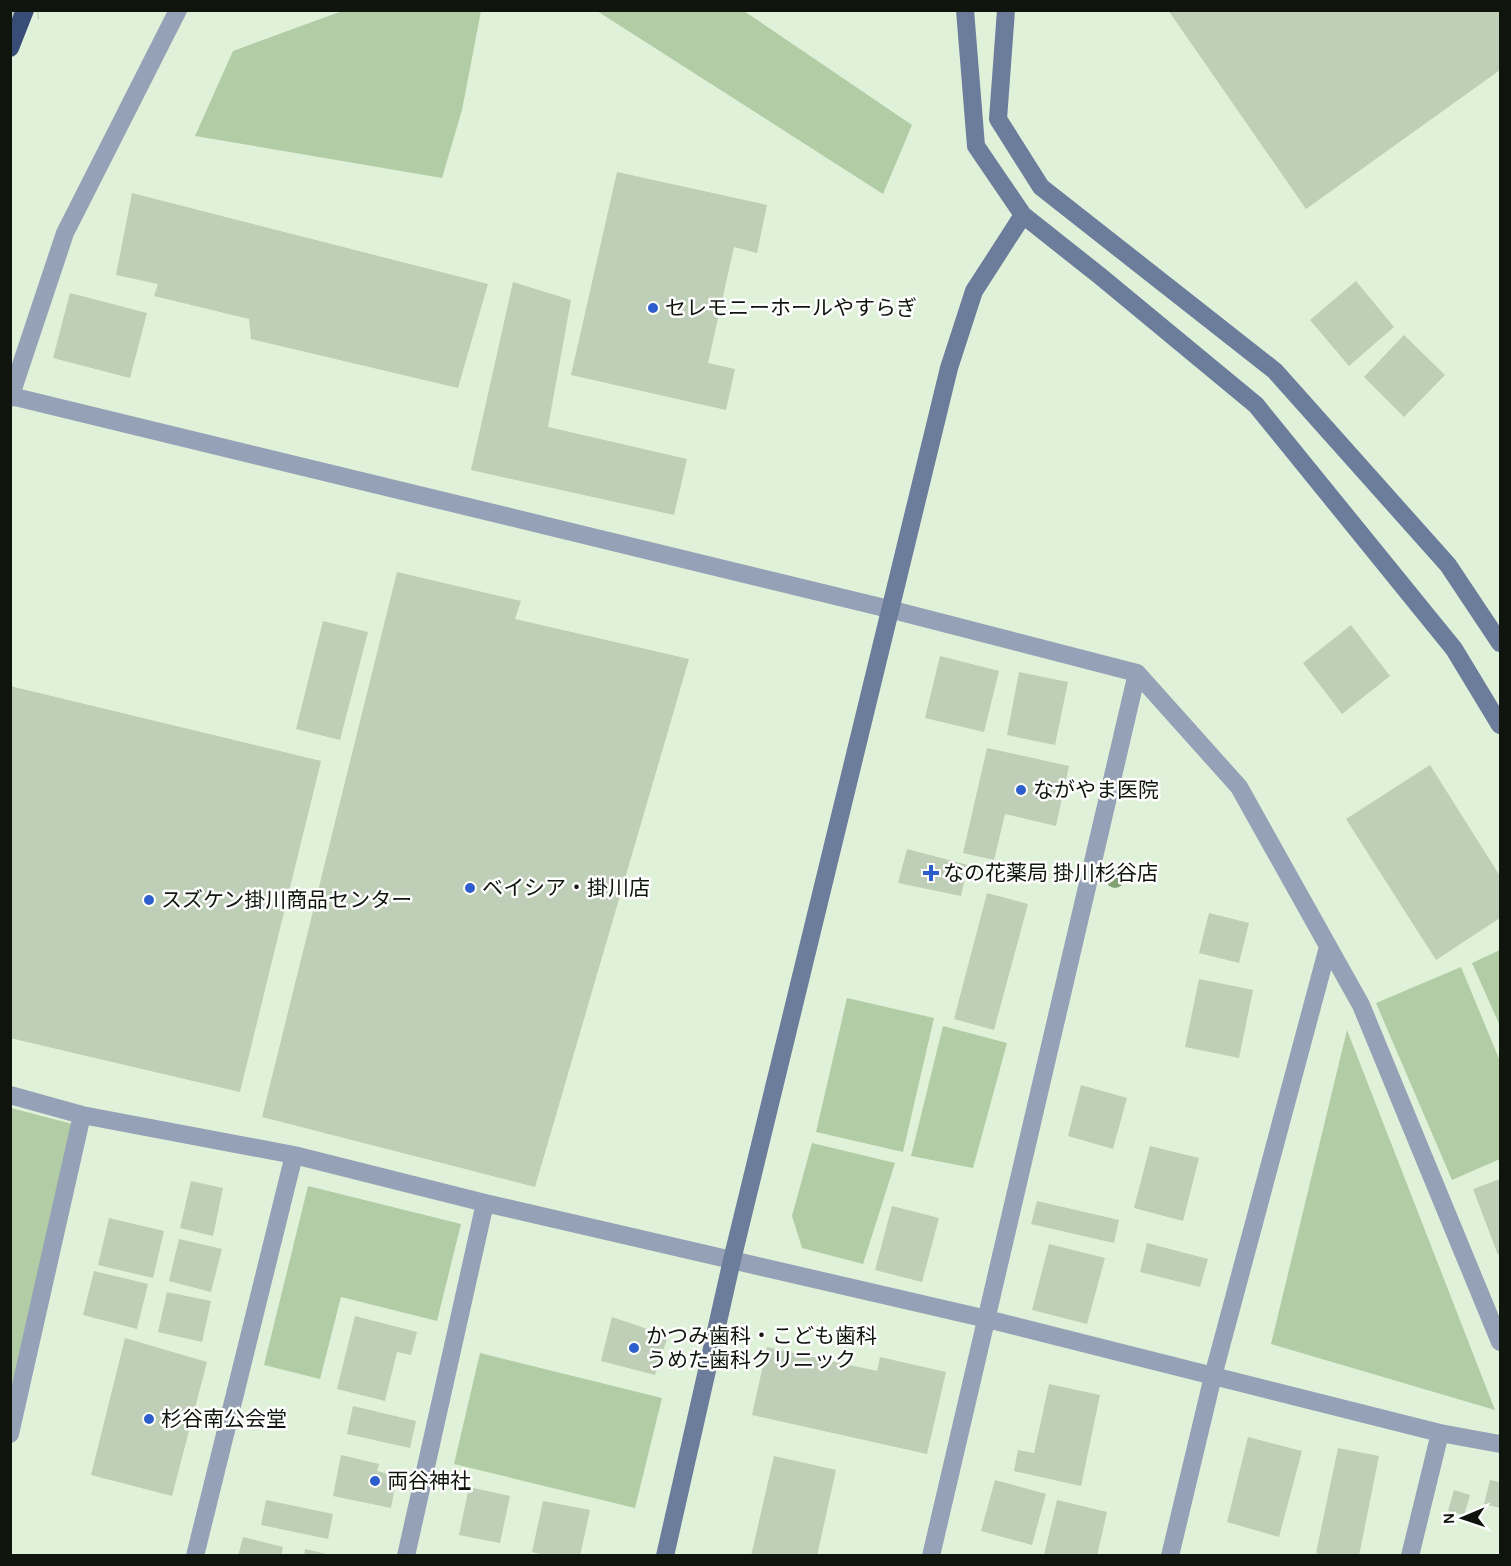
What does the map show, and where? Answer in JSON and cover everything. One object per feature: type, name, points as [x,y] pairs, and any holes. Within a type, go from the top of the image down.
[{"type":"highway","points":[[10,48],[25,10]]},
{"type":"street","points":[[178,10],[65,232],[11,397],[889,609],[1137,673],[1239,787],[1361,1005],[1500,1342]]},
{"type":"street","points":[[965,10],[976,146],[1023,214],[1256,405],[1454,649],[1500,725]]},
{"type":"street","points":[[1006,10],[998,119],[1041,187],[1275,371],[1448,565],[1500,643]]},
{"type":"street","points":[[664,1556],[732,1260],[949,368],[974,291],[1023,214]]},
{"type":"street","points":[[931,1556],[1137,673]]},
{"type":"street","points":[[1170,1556],[1213,1376],[1328,947]]},
{"type":"street","points":[[10,1095],[82,1115],[294,1155],[485,1203],[987,1319],[1440,1433],[1500,1444]]},
{"type":"street","points":[[10,1434],[82,1115]]},
{"type":"street","points":[[195,1556],[294,1155]]},
{"type":"street","points":[[406,1556],[485,1203]]},
{"type":"street","points":[[1410,1556],[1440,1433]]},
{"type":"green space","points":[[342,11],[481,11],[462,110],[442,178],[195,136],[233,51]]},
{"type":"green space","points":[[597,11],[744,11],[912,125],[883,194]]},
{"type":"green space","points":[[1500,950],[1500,1026],[1472,963]]},
{"type":"green space","points":[[1461,967],[1500,1061],[1500,1159],[1452,1180],[1376,1003]]},
{"type":"green space","points":[[847,998],[934,1018],[903,1152],[816,1132]]},
{"type":"green space","points":[[943,1026],[1007,1043],[973,1168],[911,1156]]},
{"type":"green space","points":[[1347,1030],[1495,1410],[1271,1344]]},
{"type":"green space","points":[[11,1108],[80,1126],[11,1388]]},
{"type":"green space","points":[[812,1143],[895,1163],[863,1264],[802,1248],[792,1216]]},
{"type":"green space","points":[[308,1186],[461,1224],[437,1321],[341,1297],[320,1379],[264,1365]]},
{"type":"green space","points":[[480,1353],[662,1398],[635,1508],[454,1464]]},
{"type":"building","points":[[1168,10],[1500,10],[1500,70],[1306,209]]},
{"type":"building","name":"セレモニーホールやすらぎ","points":[[617,172],[767,205],[757,253],[734,247],[708,363],[735,369],[726,410],[571,375]]},
{"type":"building","points":[[132,193],[488,284],[458,388],[251,339],[249,319],[154,296],[158,284],[116,275]]},
{"type":"building","points":[[1356,281],[1394,327],[1349,366],[1310,320]]},
{"type":"building","points":[[513,282],[571,300],[548,427],[687,459],[674,515],[471,470]]},
{"type":"building","points":[[70,293],[147,313],[130,378],[53,358]]},
{"type":"building","points":[[1404,335],[1445,375],[1404,417],[1364,377]]},
{"type":"building","name":"ベイシア・掛川店","points":[[397,572],[521,601],[515,619],[689,659],[535,1187],[262,1117]]},
{"type":"building","points":[[323,621],[368,632],[340,740],[296,729]]},
{"type":"building","points":[[1351,625],[1390,676],[1342,714],[1303,663]]},
{"type":"building","points":[[940,656],[999,671],[984,732],[925,718]]},
{"type":"building","points":[[1019,672],[1068,682],[1055,745],[1007,735]]},
{"type":"building","name":"スズケン掛川商品センター","points":[[10,686],[321,761],[240,1092],[10,1038]]},
{"type":"building","name":"ながやま医院","points":[[987,748],[1069,766],[1056,826],[1005,814],[994,860],[963,853]]},
{"type":"building","points":[[1430,765],[1500,876],[1500,918],[1436,960],[1346,819]]},
{"type":"building","points":[[907,849],[968,865],[961,896],[898,883]]},
{"type":"building","points":[[987,893],[1028,904],[994,1030],[954,1019]]},
{"type":"building","points":[[1209,913],[1249,923],[1239,963],[1199,953]]},
{"type":"building","points":[[1199,979],[1253,990],[1239,1058],[1185,1047]]},
{"type":"building","points":[[1081,1085],[1127,1098],[1113,1149],[1068,1136]]},
{"type":"building","points":[[1150,1146],[1199,1158],[1183,1221],[1134,1208]]},
{"type":"building","points":[[1500,1179],[1500,1254],[1498,1255],[1473,1189]]},
{"type":"building","points":[[191,1181],[223,1188],[213,1236],[180,1228]]},
{"type":"building","points":[[1037,1201],[1119,1220],[1114,1243],[1031,1224]]},
{"type":"building","points":[[892,1206],[939,1218],[922,1282],[875,1270]]},
{"type":"building","points":[[109,1218],[164,1231],[153,1278],[98,1265]]},
{"type":"building","points":[[179,1239],[222,1249],[211,1292],[169,1281]]},
{"type":"building","points":[[1147,1243],[1208,1259],[1200,1287],[1140,1272]]},
{"type":"building","points":[[1049,1244],[1105,1258],[1087,1324],[1032,1310]]},
{"type":"building","points":[[94,1271],[148,1284],[137,1329],[83,1315]]},
{"type":"building","points":[[167,1292],[211,1301],[202,1342],[158,1332]]},
{"type":"building","points":[[355,1316],[417,1332],[411,1355],[397,1352],[385,1401],[337,1389]]},
{"type":"building","name":"かつみ歯科・こども歯科 うめた歯科クリニック","points":[[612,1317],[668,1336],[655,1375],[601,1361]]},
{"type":"building","name":"杉谷南公会堂","points":[[125,1338],[207,1362],[172,1496],[91,1475]]},
{"type":"building","points":[[767,1347],[877,1371],[880,1357],[946,1372],[927,1454],[752,1415]]},
{"type":"building","points":[[1049,1384],[1100,1395],[1081,1486],[1014,1471],[1018,1450],[1034,1453]]},
{"type":"building","points":[[353,1406],[416,1421],[410,1448],[347,1434]]},
{"type":"building","points":[[1248,1437],[1302,1451],[1279,1537],[1227,1522]]},
{"type":"building","points":[[1338,1448],[1379,1456],[1359,1556],[1326,1556],[1316,1553]]},
{"type":"building","points":[[341,1455],[379,1464],[377,1471],[397,1476],[391,1508],[333,1496]]},
{"type":"building","points":[[774,1456],[836,1470],[817,1556],[751,1556]]},
{"type":"building","points":[[995,1480],[1046,1494],[1032,1545],[981,1531]]},
{"type":"building","points":[[1490,1480],[1500,1482],[1500,1508],[1484,1504]]},
{"type":"building","points":[[469,1487],[510,1496],[500,1543],[459,1535]]},
{"type":"building","points":[[1454,1490],[1470,1495],[1464,1515],[1448,1511]]},
{"type":"building","points":[[266,1500],[333,1514],[328,1539],[261,1525]]},
{"type":"building","points":[[1057,1500],[1107,1512],[1097,1556],[1044,1555]]},
{"type":"building","points":[[543,1501],[590,1510],[580,1556],[549,1556],[532,1552]]},
{"type":"building","points":[[243,1537],[283,1547],[281,1556],[238,1556]]},
{"type":"building","points":[[305,1549],[331,1555],[331,1556],[304,1556]]},
{"type":"tunnel","points":[[10,14],[38,10]]},
{"type":"place","name":"セレモニーホールやすらぎ","points":[[653,308]]},
{"type":"place","name":"ながやま医院","points":[[1021,790]]},
{"type":"place","name":"なの花薬局 掛川杉谷店","points":[[931,873]]},
{"type":"place","name":"ベイシア・掛川店","points":[[470,888]]},
{"type":"place","name":"スズケン掛川商品センター","points":[[149,900]]},
{"type":"place","name":"かつみ歯科・こども歯科 うめた歯科クリニック","points":[[634,1348]]},
{"type":"place","name":"杉谷南公会堂","points":[[149,1419]]},
{"type":"place","name":"両谷神社","points":[[375,1481]]}]
